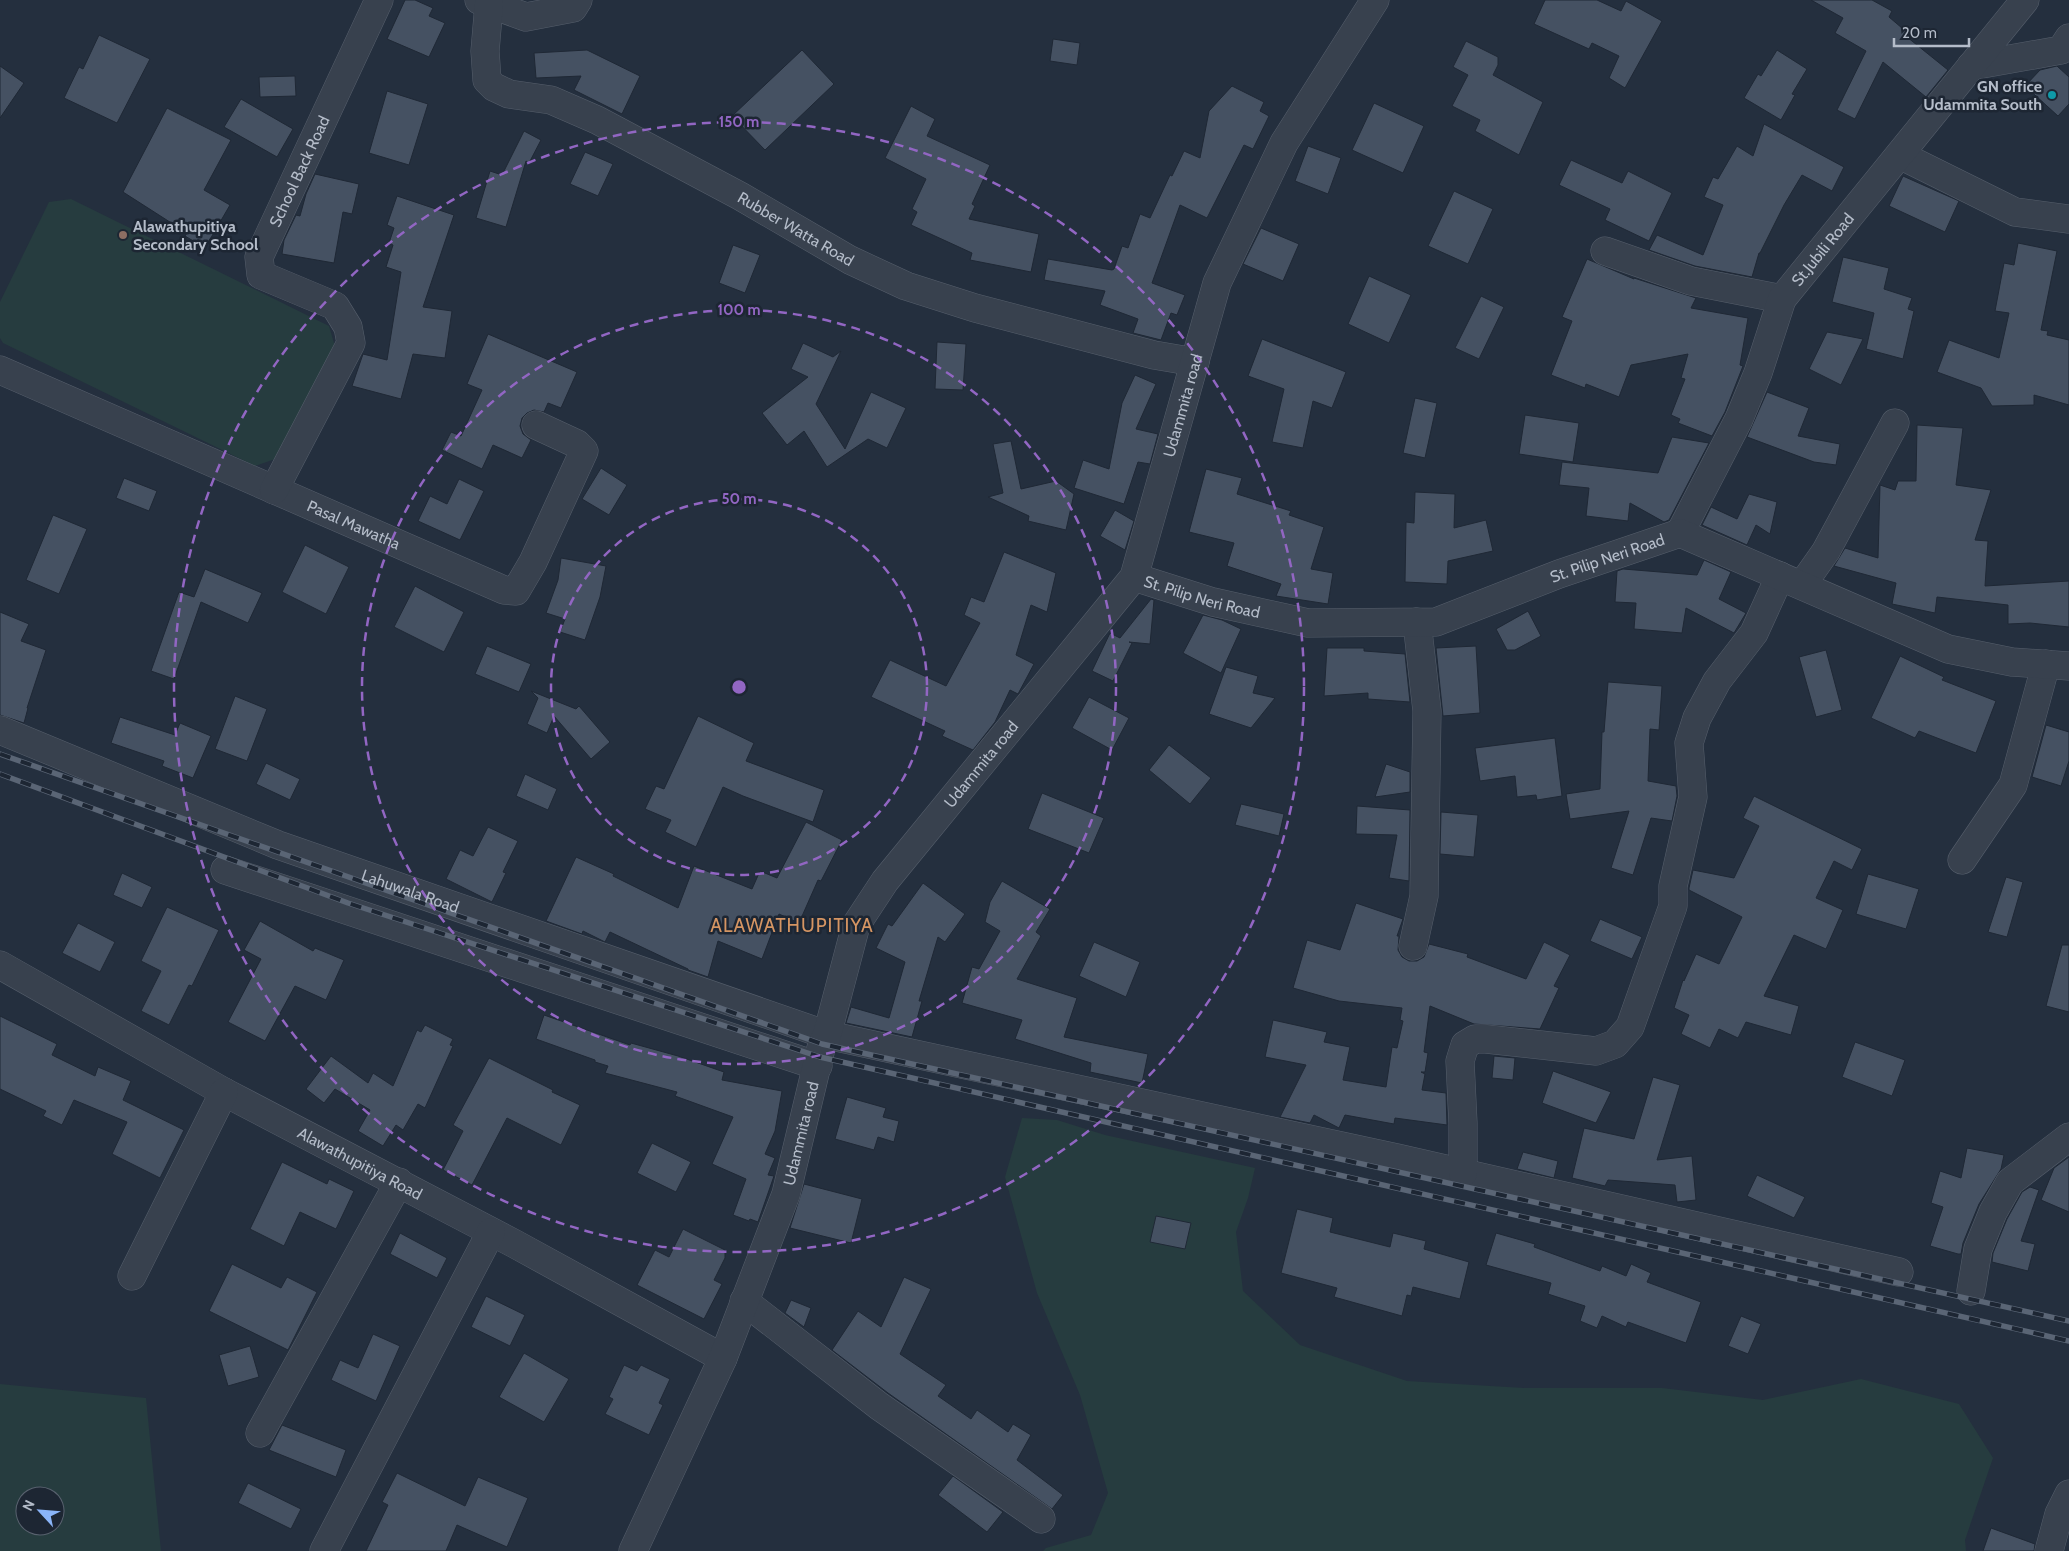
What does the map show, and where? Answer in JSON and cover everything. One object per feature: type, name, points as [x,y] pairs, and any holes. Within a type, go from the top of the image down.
[{"type":"street","name":"School Back Road","points":[[274,490],[351,343],[348,327],[334,306],[261,275],[259,258],[379,0]]},
{"type":"street","points":[[484,2],[526,17],[573,8],[578,0]]},
{"type":"street","name":"Udammita road","points":[[633,1551],[723,1358],[786,1194],[822,1044],[828,1035],[856,925],[885,881],[1134,576],[1217,283],[1284,142],[1375,0]]},
{"type":"street","name":"St.Jubili Road","points":[[1680,533],[1739,419],[1758,373],[1782,299],[2025,0]]},
{"type":"street","name":"Rubber Watta Road","points":[[484,2],[487,80],[494,87],[509,94],[551,100],[597,120],[740,196],[850,260],[906,286],[975,308],[1154,356],[1195,362]]},
{"type":"street","points":[[1972,66],[2061,50],[2069,38]]},
{"type":"street","points":[[1900,155],[2015,212],[2069,219]]},
{"type":"street","points":[[1605,251],[1691,281],[1782,299]]},
{"type":"street","name":"Pasal Mawatha","points":[[0,370],[504,590],[516,591],[533,562],[584,451],[576,444],[536,425]]},
{"type":"street","points":[[1463,1173],[1460,1061],[1465,1044],[1474,1039],[1486,1039],[1596,1051],[1615,1044],[1630,1027],[1673,906],[1673,886],[1693,797],[1690,743],[1697,718],[1717,681],[1791,580],[1816,567],[1895,423]]},
{"type":"street","name":"St. Pilip Neri Road","points":[[1134,576],[1213,602],[1308,624],[1436,622],[1559,574],[1680,533],[1948,649],[2012,662],[2057,665]]},
{"type":"street","points":[[1413,946],[1424,896],[1427,712],[1417,622]]},
{"type":"street","points":[[1962,860],[1990,816],[2002,803],[2013,785],[2057,665]]},
{"type":"street","name":"Lahuwala Road","points":[[0,730],[286,848],[828,1035],[1463,1173],[1899,1272]]},
{"type":"street","points":[[225,870],[818,1066]]},
{"type":"street","name":"Alawathupitiya Road","points":[[0,965],[224,1092],[399,1182],[723,1358]]},
{"type":"street","points":[[132,1276],[224,1092]]},
{"type":"street","points":[[1971,1291],[1978,1249],[1993,1212],[2010,1182],[2069,1137]]},
{"type":"street","points":[[260,1433],[399,1182]]},
{"type":"street","points":[[324,1551],[491,1232]]},
{"type":"street","points":[[744,1301],[879,1406],[1041,1519]]},
{"type":"street","points":[[2049,1551],[2059,1514],[2069,1494]]},
{"type":"green space","points":[[71,199],[329,326],[336,350],[281,457],[255,466],[3,343],[0,338],[0,302],[49,202]]},
{"type":"green space","points":[[1022,1118],[1057,1120],[1105,1135],[1255,1168],[1248,1198],[1236,1232],[1243,1291],[1300,1345],[1407,1381],[1524,1388],[1662,1388],[1763,1400],[1861,1379],[1959,1404],[1993,1458],[1965,1540],[1966,1551],[1043,1551],[1046,1548],[1091,1535],[1108,1493],[1080,1395],[1037,1293],[1005,1177]]},
{"type":"green space","points":[[0,1384],[146,1398],[161,1551],[0,1551]]},
{"type":"building","points":[[405,0],[415,0],[433,8],[429,16],[445,23],[429,57],[387,39]]},
{"type":"building","points":[[1545,0],[1597,0],[1621,11],[1626,1],[1662,21],[1625,88],[1609,78],[1619,56],[1592,43],[1589,49],[1534,24]]},
{"type":"building","points":[[1811,0],[1872,0],[1892,11],[1889,17],[1909,34],[1907,37],[1948,70],[1926,97],[1883,62],[1855,119],[1837,110],[1866,51],[1835,33],[1843,18]]},
{"type":"building","points":[[99,35],[150,59],[117,123],[64,98],[79,67],[83,69]]},
{"type":"building","points":[[1053,39],[1080,43],[1077,65],[1050,61]]},
{"type":"building","points":[[1466,41],[1498,57],[1498,65],[1493,75],[1543,102],[1519,155],[1475,131],[1480,120],[1452,106],[1468,75],[1453,67]]},
{"type":"building","points":[[587,50],[640,76],[622,114],[574,90],[581,76],[536,78],[534,53]]},
{"type":"building","points":[[802,50],[834,84],[765,150],[732,116]]},
{"type":"building","points":[[1777,50],[1807,69],[1792,94],[1795,95],[1781,120],[1744,98],[1758,74],[1761,76]]},
{"type":"building","points":[[0,66],[24,83],[0,118]]},
{"type":"building","name":"GN office Udammita South","points":[[2057,66],[2069,77],[2069,104],[2058,116],[2025,86],[2040,70]]},
{"type":"building","points":[[295,76],[296,96],[260,97],[259,77]]},
{"type":"building","points":[[1232,86],[1264,102],[1260,111],[1269,116],[1253,149],[1244,145],[1207,218],[1180,205],[1152,283],[1185,295],[1177,315],[1171,313],[1161,340],[1133,333],[1138,319],[1100,305],[1105,291],[1044,280],[1048,259],[1114,269],[1122,246],[1128,248],[1140,214],[1150,218],[1170,175],[1172,176],[1184,151],[1200,158],[1209,111]]},
{"type":"building","points":[[387,91],[428,104],[409,165],[369,153]]},
{"type":"building","points":[[241,99],[293,129],[277,157],[224,127]]},
{"type":"building","points":[[1374,103],[1424,126],[1403,173],[1352,150]]},
{"type":"building","points":[[911,106],[935,119],[927,136],[990,165],[972,204],[975,206],[969,219],[1039,234],[1031,272],[970,260],[972,253],[911,225],[917,212],[912,209],[926,179],[885,158]]},
{"type":"building","points":[[167,108],[231,140],[204,190],[230,205],[205,248],[185,236],[187,233],[123,192]]},
{"type":"building","points":[[1764,124],[1844,167],[1832,191],[1802,175],[1759,253],[1752,277],[1695,266],[1649,250],[1657,235],[1703,255],[1723,205],[1704,197],[1713,177],[1718,179],[1737,146],[1753,156]]},
{"type":"building","points":[[524,131],[541,140],[529,163],[526,161],[506,227],[476,218],[490,171],[502,175]]},
{"type":"building","points":[[1308,146],[1341,158],[1328,194],[1295,181]]},
{"type":"building","points":[[585,152],[613,164],[598,196],[570,184]]},
{"type":"building","points":[[1571,160],[1622,183],[1628,171],[1672,193],[1649,241],[1605,220],[1610,209],[1559,185]]},
{"type":"building","points":[[315,174],[359,184],[352,214],[343,212],[334,263],[282,254],[284,240],[296,215],[300,216],[306,194]]},
{"type":"building","points":[[1903,176],[1959,201],[1945,232],[1889,206]]},
{"type":"building","points":[[1454,191],[1493,209],[1468,264],[1428,246]]},
{"type":"building","points":[[397,196],[454,215],[423,307],[452,311],[445,358],[413,354],[401,399],[352,386],[363,354],[387,360],[401,272],[386,267],[393,245],[389,243],[394,228],[387,225]]},
{"type":"building","points":[[1261,228],[1299,244],[1283,281],[1243,264]]},
{"type":"building","points":[[2018,243],[2057,251],[2041,330],[2048,331],[2047,335],[2069,340],[2069,405],[2034,395],[2034,405],[1992,406],[1981,388],[1937,372],[1949,340],[1999,358],[2009,313],[1995,311],[2004,263],[2014,265]]},
{"type":"building","points":[[733,245],[760,255],[745,293],[719,283]]},
{"type":"building","points":[[1843,257],[1889,268],[1884,289],[1912,298],[1908,309],[1914,311],[1903,359],[1866,349],[1874,313],[1832,302]]},
{"type":"building","points":[[1587,259],[1634,279],[1696,298],[1691,308],[1748,318],[1740,365],[1743,366],[1725,412],[1712,436],[1678,423],[1680,419],[1671,415],[1685,379],[1681,378],[1688,354],[1631,365],[1619,397],[1586,384],[1585,388],[1551,375],[1572,321],[1562,317]]},
{"type":"building","points":[[1369,276],[1411,295],[1389,343],[1348,324]]},
{"type":"building","points":[[1481,296],[1504,307],[1479,359],[1455,348]]},
{"type":"building","points":[[1827,332],[1863,339],[1841,385],[1809,369]]},
{"type":"building","points":[[488,334],[577,372],[561,408],[548,403],[544,412],[534,410],[522,418],[520,426],[523,434],[531,440],[522,458],[493,445],[482,469],[442,450],[451,432],[461,436],[482,390],[467,384]]},
{"type":"building","points":[[1262,339],[1346,372],[1332,408],[1313,401],[1303,448],[1272,442],[1284,389],[1248,376]]},
{"type":"building","points":[[937,342],[966,344],[963,390],[935,389]]},
{"type":"building","points":[[803,343],[833,357],[841,351],[816,404],[845,449],[871,392],[906,408],[887,448],[868,439],[827,467],[804,431],[787,445],[762,413],[808,377],[791,369]]},
{"type":"building","points":[[1135,375],[1156,384],[1136,429],[1158,434],[1150,464],[1138,462],[1124,504],[1074,488],[1083,460],[1109,469],[1122,403]]},
{"type":"building","points":[[1767,392],[1809,408],[1798,436],[1840,444],[1836,465],[1814,462],[1747,437]]},
{"type":"building","points":[[1415,398],[1437,403],[1425,458],[1403,453]]},
{"type":"building","points":[[1525,415],[1579,423],[1573,462],[1519,454]]},
{"type":"building","points":[[1917,425],[1963,428],[1956,485],[1991,490],[1975,540],[1988,541],[1985,586],[2069,581],[2069,627],[2030,623],[2008,624],[2008,605],[1937,597],[1935,613],[1892,604],[1896,583],[1834,566],[1845,548],[1878,558],[1880,485],[1895,490],[1898,481],[1916,481]]},
{"type":"building","points":[[1672,437],[1709,443],[1669,520],[1664,522],[1630,503],[1628,521],[1586,516],[1589,488],[1559,485],[1562,462],[1658,473]]},
{"type":"building","points":[[1011,441],[1021,489],[1056,481],[1074,494],[1066,530],[1028,521],[1029,516],[988,497],[1003,493],[993,444]]},
{"type":"building","points":[[601,468],[627,485],[609,515],[582,499]]},
{"type":"building","points":[[1206,469],[1242,478],[1237,494],[1291,511],[1289,515],[1324,527],[1311,569],[1333,573],[1328,604],[1276,596],[1281,584],[1227,566],[1234,543],[1189,532]]},
{"type":"building","points":[[124,478],[157,491],[149,511],[116,498]]},
{"type":"building","points":[[459,479],[484,491],[460,540],[418,521],[430,496],[447,504]]},
{"type":"building","points":[[1415,492],[1455,494],[1454,528],[1486,520],[1493,551],[1448,561],[1447,584],[1405,582],[1406,522],[1414,523]]},
{"type":"building","points":[[1749,494],[1777,502],[1770,534],[1756,525],[1747,545],[1702,525],[1711,507],[1737,519]]},
{"type":"building","points":[[1115,510],[1134,521],[1125,550],[1100,536]]},
{"type":"building","points":[[53,515],[87,529],[59,594],[26,580]]},
{"type":"building","points":[[305,545],[349,567],[326,614],[282,592]]},
{"type":"building","points":[[1004,552],[1056,573],[1047,612],[1031,605],[1016,655],[1034,664],[1018,694],[1010,690],[995,722],[973,750],[942,736],[945,731],[871,697],[890,660],[946,686],[980,623],[964,615],[971,597],[984,602]]},
{"type":"building","points":[[561,558],[606,566],[600,597],[585,640],[560,632],[565,619],[546,613],[558,580]]},
{"type":"building","points":[[1704,560],[1731,572],[1719,599],[1746,613],[1734,633],[1686,608],[1682,633],[1634,629],[1636,603],[1615,602],[1617,571],[1623,569],[1697,575]]},
{"type":"building","points":[[205,569],[262,593],[248,623],[201,602],[174,679],[151,671],[179,592],[194,597]]},
{"type":"building","points":[[415,586],[464,612],[444,652],[394,627]]},
{"type":"building","points":[[1151,599],[1154,600],[1150,644],[1129,642],[1132,643],[1113,681],[1092,671],[1110,633],[1120,638]]},
{"type":"building","points":[[1528,611],[1541,636],[1515,650],[1507,650],[1496,629]]},
{"type":"building","points":[[0,612],[29,624],[21,641],[46,650],[24,723],[0,715]]},
{"type":"building","points":[[1203,615],[1222,620],[1241,629],[1221,673],[1183,653]]},
{"type":"building","points":[[487,646],[531,664],[519,692],[475,674]]},
{"type":"building","points":[[1476,646],[1480,713],[1443,716],[1436,648]]},
{"type":"building","points":[[1327,648],[1364,648],[1364,651],[1405,654],[1410,702],[1368,699],[1368,693],[1324,696]]},
{"type":"building","points":[[1826,650],[1842,710],[1816,717],[1799,657]]},
{"type":"building","points":[[1900,656],[1944,677],[1942,680],[1996,701],[1976,753],[1919,731],[1915,738],[1871,718]]},
{"type":"building","points":[[1226,667],[1258,676],[1253,693],[1275,698],[1251,728],[1209,714]]},
{"type":"building","points":[[1608,682],[1662,686],[1659,730],[1650,729],[1648,781],[1676,786],[1677,796],[1672,821],[1651,818],[1633,875],[1611,868],[1629,811],[1570,819],[1566,794],[1600,789],[1602,732],[1604,732]]},
{"type":"building","points":[[531,691],[576,709],[579,706],[610,742],[591,759],[554,716],[547,733],[527,724],[538,698]]},
{"type":"building","points":[[235,696],[267,709],[247,761],[215,749]]},
{"type":"building","points":[[1089,697],[1129,718],[1112,750],[1072,728]]},
{"type":"building","points":[[698,716],[754,743],[746,761],[824,790],[813,822],[723,787],[696,847],[665,832],[671,820],[645,809],[656,786],[664,789]]},
{"type":"building","points":[[120,717],[175,735],[180,723],[211,736],[193,778],[162,766],[164,761],[111,743]]},
{"type":"building","points":[[2046,725],[2069,732],[2069,761],[2061,786],[2032,777]]},
{"type":"building","points":[[1555,738],[1562,796],[1537,800],[1536,795],[1517,797],[1515,776],[1480,781],[1475,748]]},
{"type":"building","points":[[1169,745],[1211,778],[1190,804],[1149,770]]},
{"type":"building","points":[[266,763],[300,779],[290,800],[256,784]]},
{"type":"building","points":[[1386,764],[1410,772],[1410,792],[1375,797]]},
{"type":"building","points":[[525,774],[557,789],[548,810],[516,796]]},
{"type":"building","points":[[1042,793],[1104,818],[1089,853],[1028,829]]},
{"type":"building","points":[[1754,796],[1862,849],[1852,870],[1834,861],[1816,898],[1843,910],[1826,949],[1794,935],[1764,996],[1799,1006],[1791,1035],[1746,1022],[1738,1038],[1719,1029],[1710,1048],[1681,1034],[1689,1015],[1674,1008],[1683,980],[1696,954],[1719,964],[1742,917],[1689,890],[1689,888],[1693,870],[1734,878],[1759,826],[1743,818]]},
{"type":"building","points":[[1241,804],[1284,814],[1279,836],[1235,825]]},
{"type":"building","points":[[1357,806],[1410,810],[1409,881],[1389,878],[1397,835],[1356,834]]},
{"type":"building","points":[[1441,812],[1478,815],[1474,857],[1440,854]]},
{"type":"building","points":[[806,822],[842,840],[821,881],[818,880],[799,923],[779,914],[762,959],[718,941],[708,977],[688,970],[610,932],[605,942],[583,931],[582,934],[546,921],[576,857],[614,874],[613,876],[678,908],[694,866],[752,889],[760,871],[777,878]]},
{"type":"building","points":[[488,827],[518,841],[503,872],[506,873],[492,902],[446,879],[460,850],[473,856]]},
{"type":"building","points":[[122,873],[152,887],[142,908],[113,895]]},
{"type":"building","points":[[1868,874],[1919,889],[1906,929],[1856,914]]},
{"type":"building","points":[[2006,877],[2023,882],[2007,937],[1988,932]]},
{"type":"building","points":[[1002,881],[1050,909],[1036,932],[1041,936],[1017,979],[1077,998],[1064,1037],[1148,1054],[1142,1083],[1090,1072],[1091,1063],[1015,1039],[1022,1020],[962,1003],[972,967],[979,969],[1000,931],[985,922],[990,902]]},
{"type":"building","points":[[923,883],[965,914],[945,942],[938,937],[919,1001],[922,1001],[912,1037],[846,1023],[851,1007],[889,1018],[905,962],[876,948],[888,924],[892,926]]},
{"type":"building","points":[[1356,903],[1403,919],[1397,936],[1399,936],[1398,950],[1402,957],[1409,961],[1417,961],[1424,957],[1429,944],[1468,954],[1467,957],[1526,979],[1544,942],[1570,955],[1554,986],[1559,988],[1540,1029],[1474,1024],[1430,1006],[1424,1052],[1428,1053],[1425,1072],[1421,1072],[1425,1074],[1422,1090],[1446,1093],[1447,1125],[1395,1118],[1394,1124],[1345,1115],[1339,1128],[1314,1115],[1310,1123],[1280,1117],[1306,1065],[1265,1057],[1273,1020],[1327,1032],[1324,1042],[1350,1047],[1343,1080],[1386,1087],[1392,1047],[1397,1048],[1403,1021],[1400,1020],[1402,1008],[1339,1001],[1293,988],[1307,940],[1340,950]]},
{"type":"building","points":[[167,907],[219,930],[192,986],[189,985],[169,1025],[141,1011],[161,971],[141,961]]},
{"type":"building","points":[[1600,919],[1642,937],[1632,959],[1590,941]]},
{"type":"building","points":[[260,921],[313,951],[315,948],[344,960],[326,1000],[295,986],[265,1041],[228,1022],[261,959],[244,950]]},
{"type":"building","points":[[78,923],[115,942],[100,972],[62,953]]},
{"type":"building","points":[[1094,942],[1140,962],[1126,997],[1079,976]]},
{"type":"building","points":[[2062,945],[2069,945],[2069,1012],[2046,1006]]},
{"type":"building","points":[[544,1015],[630,1045],[631,1043],[678,1056],[724,1072],[722,1080],[782,1091],[775,1131],[765,1154],[775,1158],[768,1175],[774,1176],[758,1222],[733,1215],[746,1179],[712,1164],[733,1117],[675,1096],[677,1092],[605,1073],[608,1066],[536,1039]]},
{"type":"building","points":[[0,1016],[57,1044],[52,1055],[95,1076],[98,1067],[131,1081],[123,1100],[184,1130],[160,1178],[112,1154],[127,1122],[74,1100],[62,1125],[43,1116],[46,1111],[0,1089]]},
{"type":"building","points":[[425,1025],[453,1039],[450,1045],[453,1046],[425,1108],[418,1104],[403,1130],[396,1125],[383,1146],[358,1131],[370,1110],[335,1089],[324,1103],[306,1089],[331,1056],[368,1083],[373,1073],[393,1086],[417,1030],[421,1032]]},
{"type":"building","points":[[1855,1042],[1905,1060],[1892,1096],[1842,1077]]},
{"type":"building","points":[[1494,1056],[1515,1058],[1513,1080],[1492,1078]]},
{"type":"building","points":[[489,1058],[580,1105],[561,1145],[507,1118],[472,1185],[443,1170],[463,1131],[453,1125]]},
{"type":"building","points":[[1553,1071],[1611,1092],[1596,1123],[1542,1103]]},
{"type":"building","points":[[1653,1077],[1680,1085],[1657,1160],[1692,1156],[1696,1200],[1677,1202],[1675,1185],[1608,1180],[1605,1186],[1572,1178],[1584,1128],[1634,1139]]},
{"type":"building","points":[[847,1097],[886,1108],[883,1117],[899,1121],[894,1142],[878,1137],[874,1150],[835,1139]]},
{"type":"building","points":[[652,1143],[691,1162],[676,1192],[637,1173]]},
{"type":"building","points":[[1967,1148],[2004,1155],[2001,1169],[1979,1204],[1963,1243],[1961,1254],[1958,1254],[1930,1246],[1943,1207],[1931,1203],[1940,1171],[1961,1178]]},
{"type":"building","points":[[1523,1152],[1558,1161],[1554,1178],[1517,1169]]},
{"type":"building","points":[[2069,1157],[2069,1212],[2041,1200],[2054,1168]]},
{"type":"building","points":[[282,1162],[327,1184],[329,1179],[354,1191],[336,1229],[300,1212],[284,1246],[250,1229]]},
{"type":"building","points":[[1757,1175],[1805,1197],[1794,1218],[1747,1196]]},
{"type":"building","points":[[804,1184],[862,1199],[851,1243],[790,1228]]},
{"type":"building","points":[[2030,1187],[2039,1190],[2021,1241],[2035,1244],[2028,1271],[1992,1262],[1993,1253],[2007,1219],[2022,1192]]},
{"type":"building","points":[[1297,1209],[1333,1218],[1330,1232],[1390,1247],[1393,1233],[1426,1241],[1424,1249],[1469,1262],[1460,1299],[1413,1287],[1411,1296],[1407,1295],[1402,1316],[1334,1297],[1337,1288],[1281,1273]]},
{"type":"building","points":[[1156,1216],[1191,1223],[1185,1249],[1150,1242]]},
{"type":"building","points":[[683,1229],[725,1250],[725,1258],[714,1280],[722,1284],[704,1319],[637,1285],[655,1250],[669,1257]]},
{"type":"building","points":[[400,1233],[447,1258],[437,1278],[390,1254]]},
{"type":"building","points":[[1496,1233],[1535,1244],[1534,1247],[1600,1271],[1602,1266],[1626,1276],[1631,1264],[1651,1273],[1647,1282],[1701,1302],[1686,1343],[1628,1322],[1626,1327],[1602,1316],[1597,1328],[1580,1321],[1585,1306],[1548,1294],[1551,1283],[1486,1265]]},
{"type":"building","points":[[232,1264],[281,1288],[287,1277],[317,1292],[288,1350],[209,1311]]},
{"type":"building","points":[[904,1277],[931,1289],[900,1354],[946,1385],[938,1396],[971,1419],[977,1410],[1008,1432],[1013,1424],[1031,1435],[1017,1460],[1063,1495],[1052,1509],[888,1393],[832,1350],[858,1311],[881,1327]]},
{"type":"building","points":[[486,1296],[525,1315],[510,1346],[471,1327]]},
{"type":"building","points":[[791,1300],[811,1308],[804,1327],[785,1313]]},
{"type":"building","points":[[1741,1316],[1761,1324],[1748,1354],[1728,1346]]},
{"type":"building","points":[[373,1334],[400,1346],[376,1401],[331,1380],[340,1360],[358,1368]]},
{"type":"building","points":[[250,1346],[259,1377],[228,1386],[219,1355]]},
{"type":"building","points":[[524,1353],[569,1379],[544,1422],[499,1397]]},
{"type":"building","points":[[624,1365],[637,1371],[641,1365],[670,1379],[659,1403],[663,1405],[649,1435],[605,1414],[613,1399],[609,1397]]},
{"type":"building","points":[[282,1425],[346,1450],[336,1477],[269,1450]]},
{"type":"building","points":[[397,1473],[465,1506],[478,1477],[528,1498],[507,1547],[457,1525],[446,1551],[366,1551],[388,1505],[382,1502]]},
{"type":"building","points":[[953,1476],[1003,1512],[987,1532],[938,1495]]},
{"type":"building","points":[[248,1483],[301,1509],[291,1529],[238,1503]]},
{"type":"building","points":[[1991,1528],[2035,1544],[2034,1551],[1983,1551]]},
{"type":"railway","points":[[0,754],[822,1044],[2069,1321]]},
{"type":"railway","points":[[0,774],[348,903],[820,1057],[2069,1341]]},
{"type":"place","name":"GN office Udammita South","points":[[2052,95]]},
{"type":"place","name":"Alawathupitiya Secondary School","points":[[123,235]]},
{"type":"district","name":"ALAWATHUPITIYA","points":[[792,925]]}]
